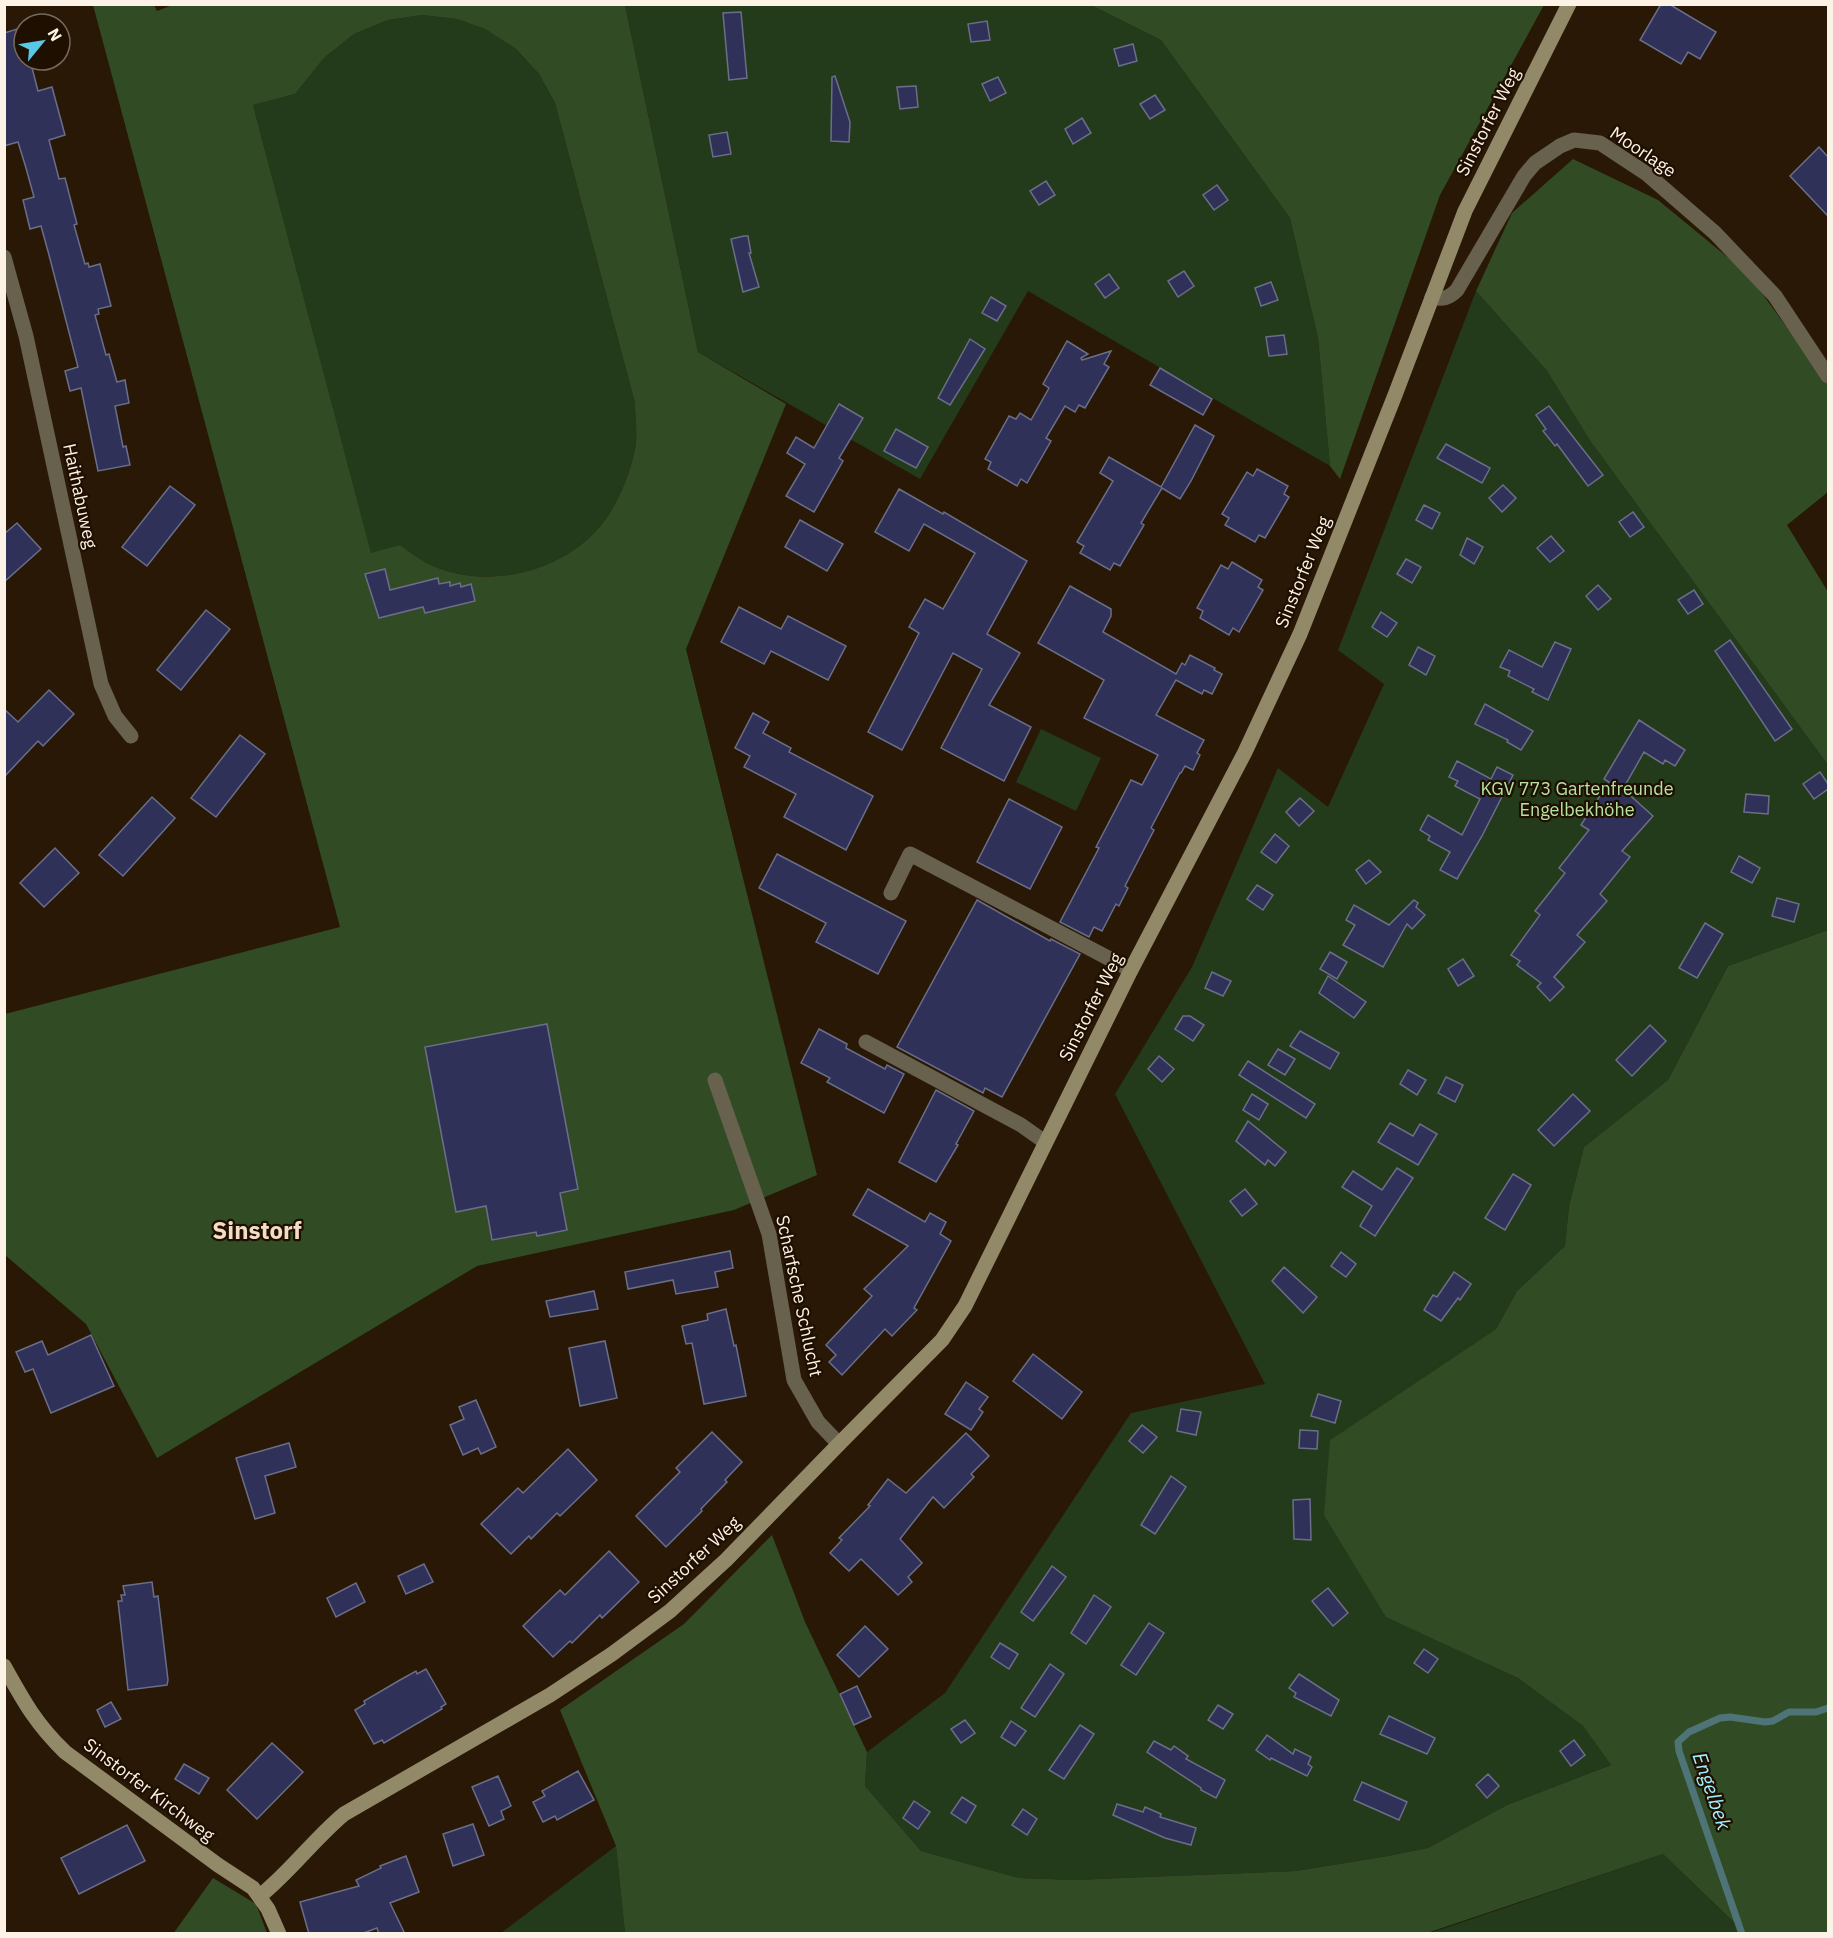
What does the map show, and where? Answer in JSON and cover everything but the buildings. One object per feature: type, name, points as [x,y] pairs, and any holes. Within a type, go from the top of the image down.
[{"type":"street","name":"Sinstorfer Weg","points":[[260,1896],[344,1814],[550,1695],[612,1654],[670,1611],[726,1560],[942,1340],[965,1306],[1131,970],[1245,752],[1300,634],[1387,417],[1465,211],[1569,4]]},
{"type":"street","name":"Moorlage","points":[[1432,297],[1442,300],[1450,297],[1457,290],[1524,176],[1535,163],[1560,146],[1574,140],[1600,143],[1647,174],[1715,233],[1775,296],[1828,376]]},
{"type":"street","name":"Haithabuweg","points":[[4,257],[26,336],[101,684],[115,716],[131,736]]},
{"type":"street","points":[[891,892],[910,854],[1131,970]]},
{"type":"street","points":[[866,1042],[1022,1125],[1045,1143]]},
{"type":"street","name":"Scharfsche Schlucht","points":[[715,1080],[769,1234],[794,1380],[818,1422],[838,1444]]},
{"type":"street","name":"Sinstorfer Kirchweg","points":[[4,1666],[43,1731],[65,1752],[218,1865],[248,1884],[260,1896],[279,1934]]},
{"type":"green space","points":[[175,4],[625,5],[698,352],[786,404],[686,649],[817,1175],[734,1210],[477,1266],[157,1458],[86,1324],[5,1255],[5,1014],[340,927],[93,5],[154,5],[157,11]],"holes":[[[422,15],[457,19],[485,29],[516,49],[539,74],[555,103],[635,403],[636,438],[633,459],[618,498],[602,524],[586,541],[546,565],[500,576],[453,573],[427,563],[400,545],[371,553],[253,105],[295,94],[324,58],[354,34],[388,20]]]},
{"type":"green space","points":[[625,5],[1091,5],[1161,40],[1290,218],[1318,338],[1330,466],[1028,291],[920,479],[698,352]]},
{"type":"green space","points":[[1091,5],[1544,5],[1440,195],[1340,479],[1330,466],[1318,338],[1290,218],[1161,40]]},
{"type":"green space","points":[[422,15],[457,19],[485,29],[516,49],[539,74],[555,103],[635,403],[636,438],[633,459],[618,498],[602,524],[586,541],[546,565],[500,576],[453,573],[427,563],[400,545],[371,554],[253,105],[295,94],[324,58],[354,34],[388,20]]},
{"type":"green space","points":[[1573,159],[1658,200],[1748,274],[1828,384],[1828,492],[1787,525],[1828,592],[1828,765],[1591,442],[1547,371],[1476,291],[1512,213]]},
{"type":"green space","name":"KGV 773 Gartenfreunde Engelbekhöhe","points":[[1476,291],[1547,371],[1591,442],[1828,765],[1828,930],[1728,966],[1668,1080],[1584,1147],[1569,1206],[1565,1246],[1517,1291],[1496,1329],[1330,1440],[1386,1616],[1518,1678],[1583,1726],[1611,1765],[1507,1805],[1428,1848],[1296,1871],[1074,1880],[1019,1878],[921,1851],[865,1786],[867,1752],[945,1693],[1131,1413],[1265,1384],[1115,1094],[1192,967],[1278,768],[1328,807],[1384,684],[1338,650]]},
{"type":"green space","points":[[1041,729],[1101,758],[1076,811],[1016,782]]},
{"type":"green space","points":[[1828,930],[1828,1933],[1742,1933],[1742,1930],[1663,1854],[1427,1933],[625,1933],[616,1846],[560,1710],[684,1624],[772,1535],[805,1622],[867,1752],[865,1786],[921,1851],[1019,1878],[1074,1880],[1296,1871],[1388,1856],[1428,1848],[1507,1805],[1611,1765],[1583,1726],[1518,1678],[1386,1617],[1324,1515],[1330,1440],[1496,1329],[1517,1291],[1565,1246],[1569,1206],[1584,1147],[1668,1080],[1728,966]]},
{"type":"green space","points":[[616,1846],[625,1933],[501,1933]]},
{"type":"green space","points":[[1663,1854],[1742,1930],[1742,1934],[1427,1934]]},
{"type":"green space","points":[[213,1878],[256,1904],[267,1933],[173,1934]]},
{"type":"waterway","name":"Engelbek","points":[[1742,1934],[1679,1751],[1678,1742],[1689,1732],[1720,1718],[1730,1717],[1765,1722],[1773,1721],[1789,1712],[1816,1712],[1828,1708]]},
{"type":"district","name":"Sinstorf","points":[[257,1231]]}]
